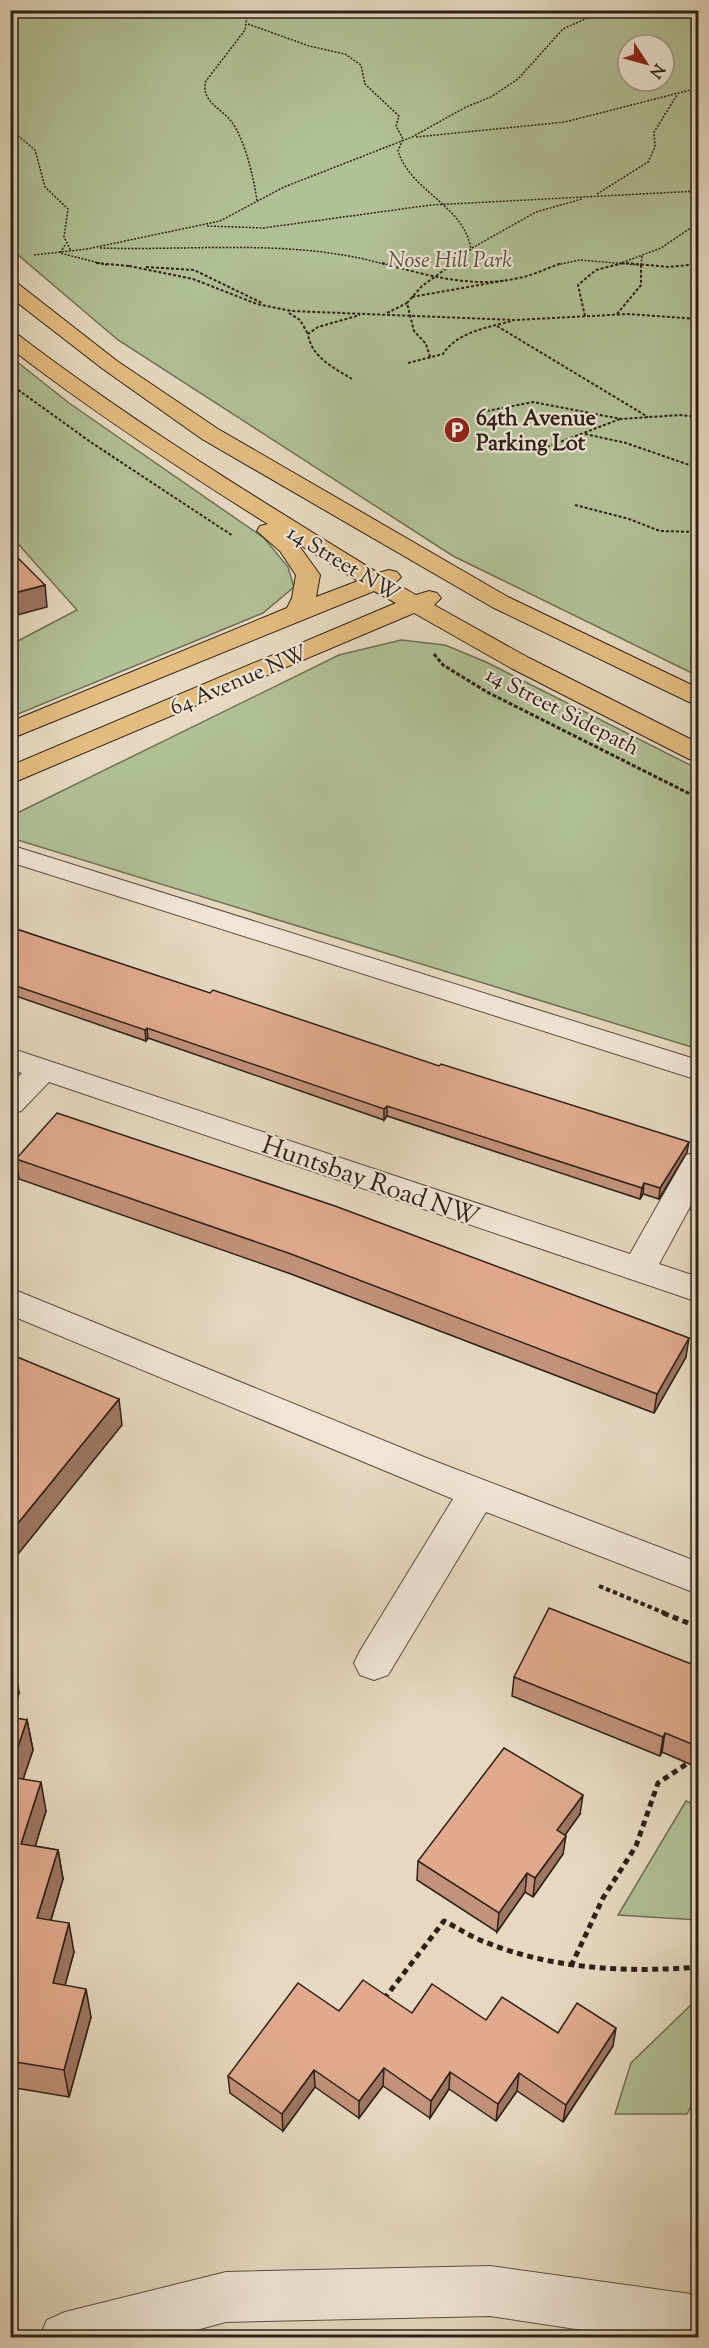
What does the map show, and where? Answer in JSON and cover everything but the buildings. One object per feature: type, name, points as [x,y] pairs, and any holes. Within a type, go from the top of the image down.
[{"type":"main road","name":"14 Street NW","points":[[10,287],[110,365],[210,434],[523,615],[699,698]]},
{"type":"main road","name":"14 Street NW","points":[[10,338],[54,372],[192,467],[376,582],[480,641],[699,753]]},
{"type":"main road","points":[[192,467],[197,479],[288,546],[308,575],[304,598],[296,613]]},
{"type":"main road","name":"64 Avenue NW","points":[[10,732],[427,561]]},
{"type":"main road","name":"64 Avenue NW","points":[[10,776],[465,583]]},
{"type":"main road","points":[[266,668],[389,632],[416,629],[454,634],[480,641]]},
{"type":"street","points":[[10,853],[699,1070]]},
{"type":"street","name":"Huntsbay Road NW","points":[[10,1058],[699,1290]]},
{"type":"street","points":[[10,1104],[44,1069]]},
{"type":"street","points":[[639,1270],[699,1163]]},
{"type":"street","points":[[10,1301],[477,1493],[699,1578]]},
{"type":"street","points":[[374,1663],[477,1493]]},
{"type":"street","points":[[64,2337],[226,2297],[490,2291],[699,2321]]},
{"type":"path","points":[[248,10],[248,24],[204,88],[211,104],[232,122],[253,172],[258,201]]},
{"type":"path","points":[[34,255],[87,249],[220,221],[284,187],[412,137],[466,107],[491,97],[518,79],[563,29],[605,10]]},
{"type":"path","points":[[675,10],[699,15]]},
{"type":"path","points":[[248,24],[291,41],[350,57],[361,65],[365,84],[399,116],[396,126],[403,139],[400,142],[398,156],[406,171],[426,191],[445,205],[468,229],[471,249]]},
{"type":"path","points":[[412,137],[564,122],[699,88]]},
{"type":"path","points":[[385,315],[407,303],[419,286],[471,249],[536,212],[602,192],[648,162],[655,147],[654,132],[677,95]]},
{"type":"path","points":[[10,129],[32,147],[38,157],[42,183],[48,194],[64,203],[68,209],[64,221],[65,245],[60,253]]},
{"type":"path","points":[[200,225],[263,228],[445,205],[699,191]]},
{"type":"path","points":[[585,316],[579,283],[590,273],[642,256],[683,237],[699,224]]},
{"type":"path","points":[[65,245],[78,258]]},
{"type":"path","points":[[87,249],[242,248],[305,252],[350,256],[414,274],[453,280],[521,278],[569,260],[677,267],[699,264]]},
{"type":"path","points":[[60,253],[99,264],[194,270],[250,298],[281,309],[300,320],[308,334],[307,340],[314,351],[351,379]]},
{"type":"path","points":[[617,315],[641,285],[642,256]]},
{"type":"path","points":[[129,266],[193,279],[257,304],[281,309],[515,320],[617,315],[699,319]]},
{"type":"path","points":[[411,297],[483,286],[509,279]]},
{"type":"path","points":[[407,303],[413,330],[418,339],[426,344],[430,357]]},
{"type":"path","points":[[308,334],[318,327],[365,314]]},
{"type":"path","points":[[408,363],[443,354],[445,348],[457,340],[515,320]]},
{"type":"path","points":[[497,326],[648,417]]},
{"type":"path","points":[[10,384],[92,443],[237,539]]},
{"type":"path","points":[[486,411],[533,402],[621,419],[699,417]]},
{"type":"path","points":[[547,447],[621,419]]},
{"type":"path","points":[[585,434],[626,443],[679,464],[699,468]]},
{"type":"path","points":[[575,505],[629,519],[660,531],[699,532]]},
{"type":"path","name":"14 Street Sidepath","points":[[429,647],[443,665],[487,692],[699,798]]},
{"type":"path","points":[[599,1586],[699,1626]]},
{"type":"path","points":[[572,1966],[603,1898],[636,1846],[658,1783],[688,1763]]},
{"type":"path","points":[[377,2009],[444,1921],[487,1943],[572,1966],[628,1969],[699,1967]]},
{"type":"green space","name":"Nose Hill Park","points":[[11,10],[698,11],[698,676],[453,556],[118,340],[11,249]]},
{"type":"green space","points":[[11,357],[69,403],[264,538],[288,567],[294,587],[263,613],[11,717],[10,645],[77,610],[11,536]]},
{"type":"green space","points":[[401,640],[445,645],[486,662],[698,769],[698,1049],[11,838],[11,816],[339,655]]},
{"type":"green space","points":[[686,1801],[698,1806],[698,1920],[618,1915]]},
{"type":"green space","points":[[698,1998],[698,2093],[687,2114],[615,2114],[631,2063]]},
{"type":"place","name":"64th Avenue Parking Lot","points":[[457,430]]}]
